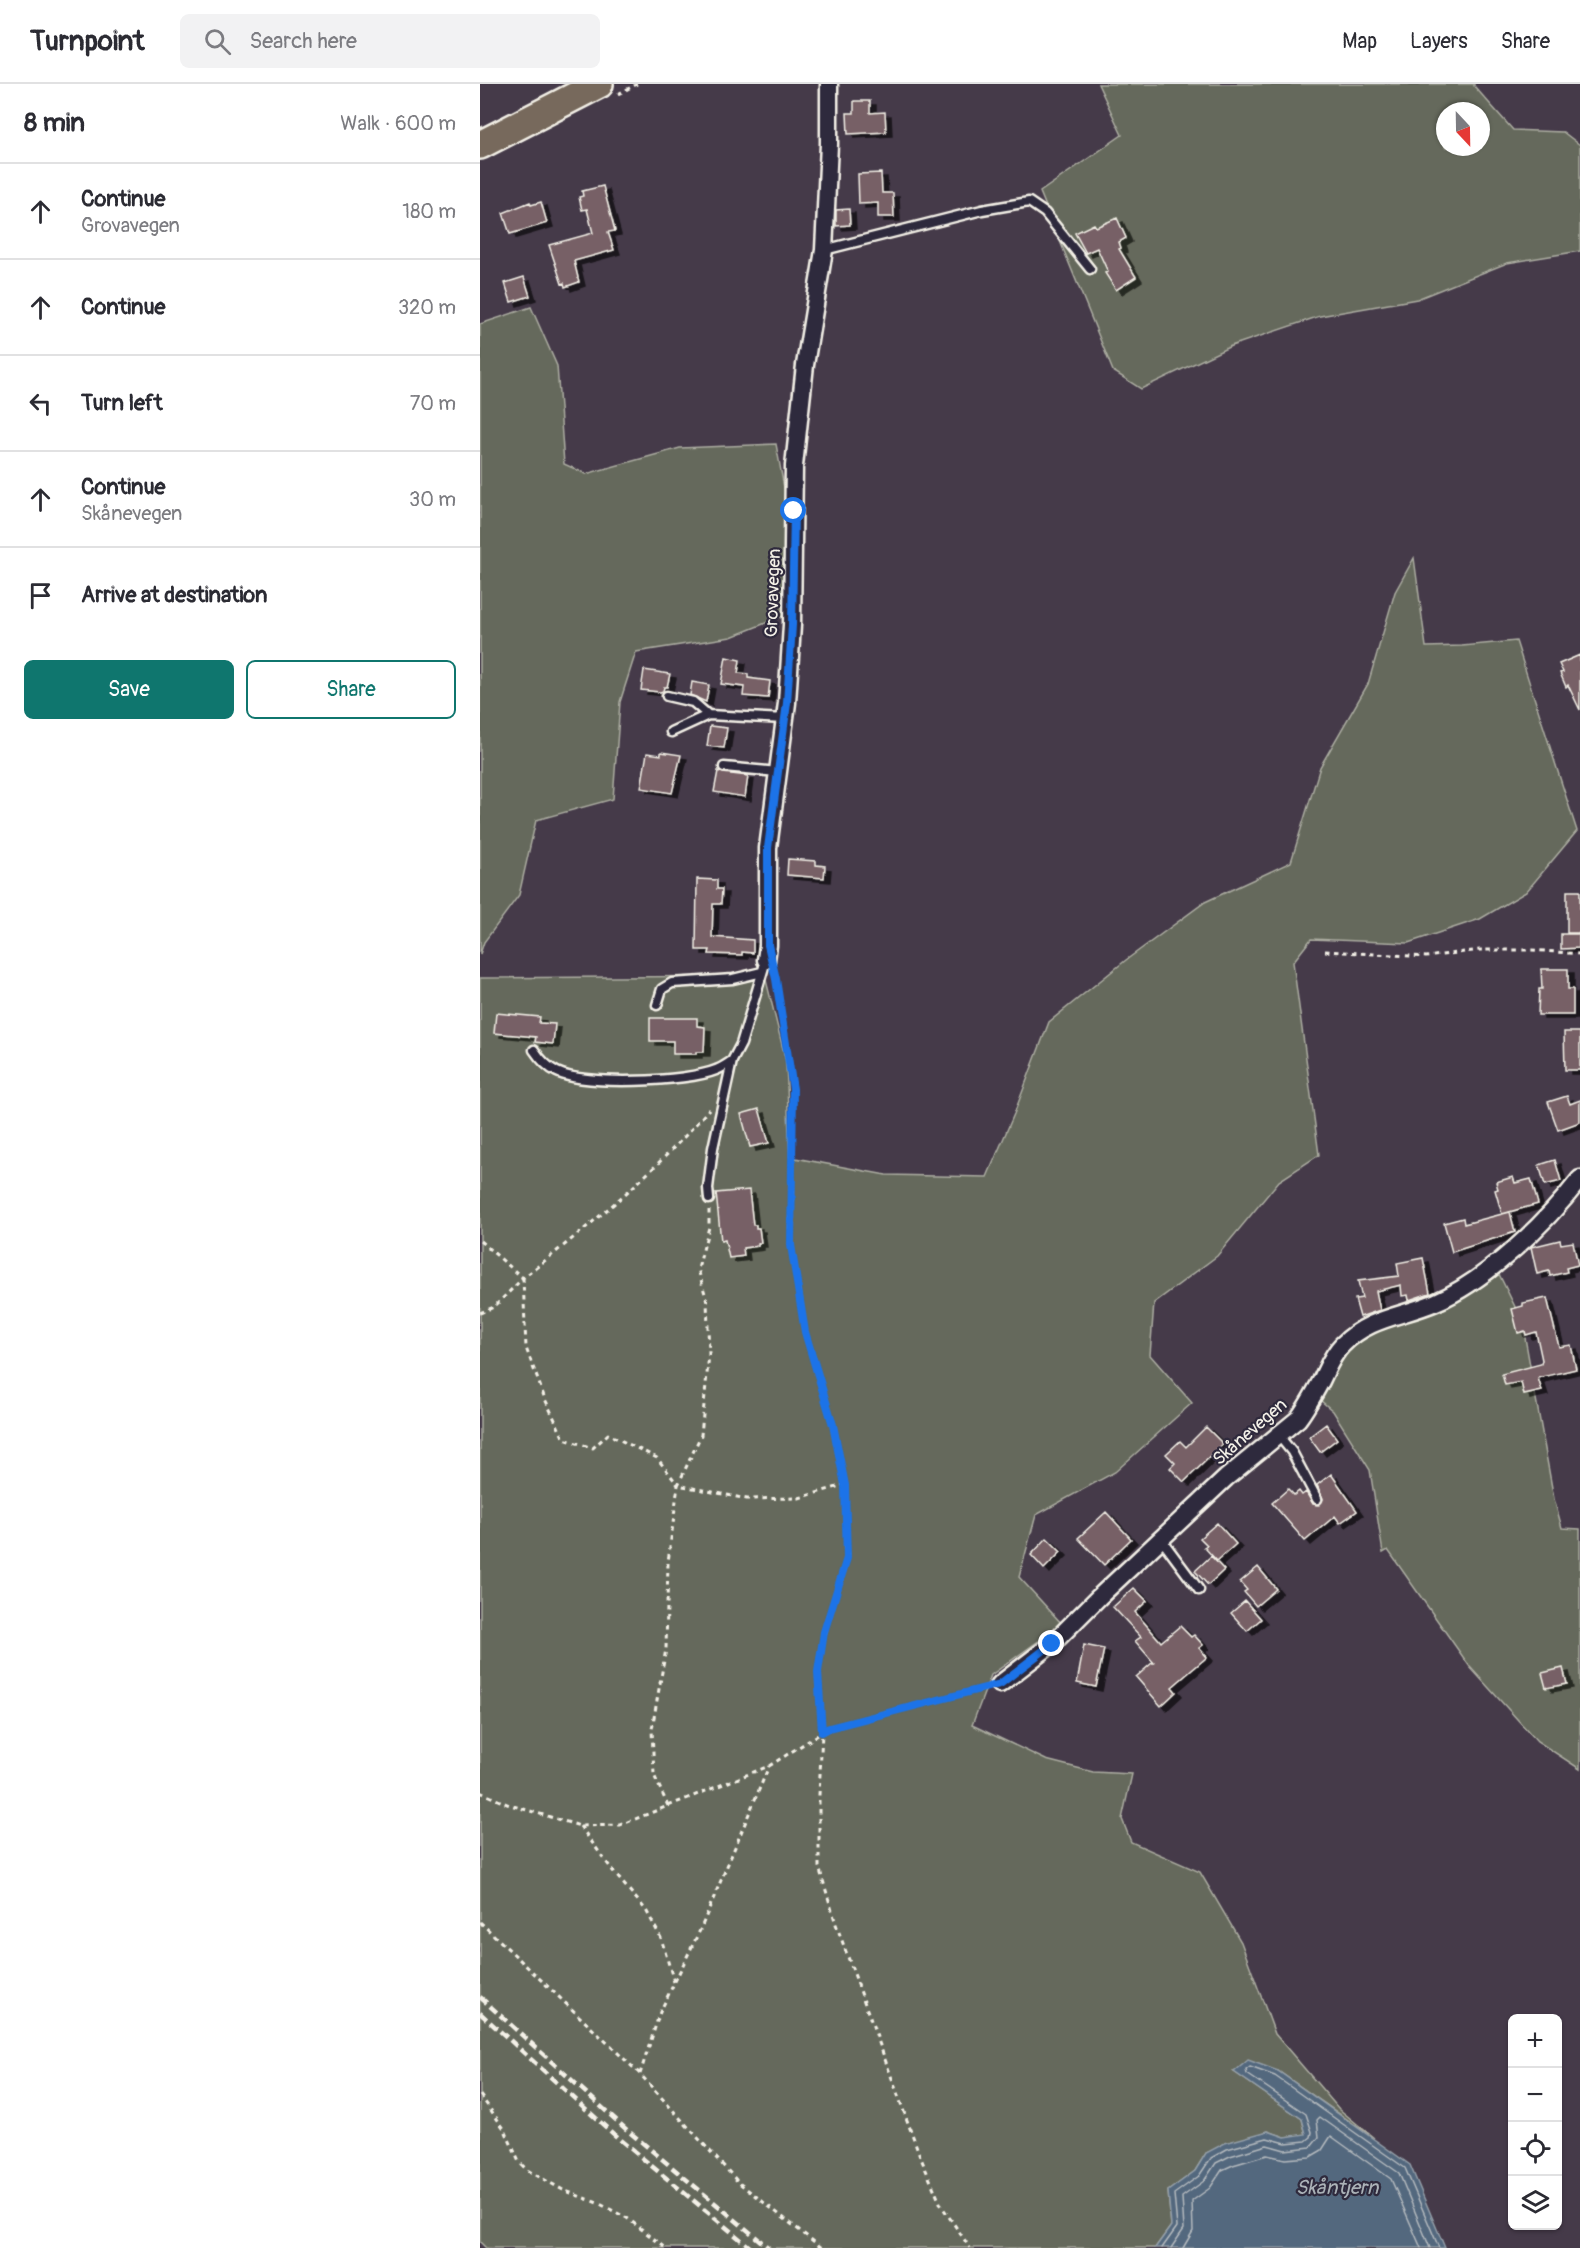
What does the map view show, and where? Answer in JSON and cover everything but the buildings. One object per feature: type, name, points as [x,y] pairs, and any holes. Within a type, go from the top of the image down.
[{"type":"main road","points":[[480,145],[599,84]]},
{"type":"street","name":"Grovavegen","points":[[765,959],[768,848],[785,719],[792,625],[794,466],[805,365],[824,250],[829,144],[829,84]]},
{"type":"street","name":"Skånevegen","points":[[1000,1684],[1052,1644],[1226,1478],[1298,1419],[1307,1407],[1340,1346],[1362,1328],[1376,1321],[1434,1303],[1477,1279],[1542,1222],[1580,1179]]},
{"type":"lane","points":[[824,250],[982,210],[1029,202],[1045,213],[1090,269]]},
{"type":"lane","points":[[667,696],[693,702],[708,715]]},
{"type":"lane","points":[[671,732],[708,715],[785,719]]},
{"type":"lane","points":[[724,766],[778,772]]},
{"type":"lane","points":[[657,1005],[663,990],[672,983],[733,979],[765,959]]},
{"type":"lane","points":[[709,1199],[708,1188],[713,1148],[732,1061],[741,1044],[765,959]]},
{"type":"lane","points":[[534,1050],[540,1059],[555,1072],[582,1080],[693,1076],[716,1070],[732,1061]]},
{"type":"lane","points":[[1279,1436],[1292,1452],[1317,1499]]},
{"type":"lane","points":[[1161,1539],[1199,1590]]},
{"type":"path","points":[[1325,951],[1426,957],[1480,950],[1532,950],[1580,954]]},
{"type":"path","points":[[765,959],[776,979],[793,1089],[791,1245],[805,1332],[833,1425],[845,1485],[847,1558],[824,1632],[818,1672],[822,1732],[819,1867],[836,1923],[920,2156],[942,2205],[970,2248]]},
{"type":"path","points":[[480,1313],[494,1307],[523,1278],[591,1224],[660,1163],[726,1090]]},
{"type":"path","points":[[668,1806],[654,1775],[652,1729],[666,1649],[668,1562],[678,1485],[701,1434],[709,1354],[707,1300],[698,1269],[708,1227],[709,1199]]},
{"type":"path","points":[[480,1241],[523,1278],[526,1348],[544,1399],[564,1439],[593,1448],[608,1434],[657,1458],[678,1485],[747,1499],[799,1498],[845,1485]]},
{"type":"path","points":[[480,1792],[507,1804],[580,1827],[620,1826],[769,1766],[829,1728],[1000,1684]]},
{"type":"path","points":[[640,2074],[660,2012],[701,1928],[769,1766]]},
{"type":"path","points":[[580,1827],[646,1910],[661,1938],[674,1983]]},
{"type":"path","points":[[480,1922],[640,2074],[739,2183],[822,2248]]},
{"type":"path","points":[[480,2095],[505,2130],[519,2162],[527,2170],[563,2190],[600,2204],[627,2218],[666,2248]]},
{"type":"green space","points":[[1098,84],[1474,84],[1488,102],[1436,102],[1436,156],[1490,156],[1490,104],[1513,130],[1563,132],[1580,145],[1580,251],[1507,263],[1417,299],[1320,316],[1231,346],[1141,389],[1113,371],[1040,192],[1122,135]]},
{"type":"green space","points":[[531,307],[557,366],[564,464],[586,474],[680,448],[776,444],[792,531],[788,614],[731,637],[636,652],[620,702],[613,799],[536,820],[519,895],[484,942],[480,954],[480,324]]},
{"type":"green space","points":[[1414,558],[1426,647],[1516,641],[1577,831],[1526,892],[1480,919],[1408,943],[1311,939],[1293,962],[1319,1155],[1279,1181],[1217,1256],[1154,1303],[1150,1355],[1192,1403],[1115,1472],[1036,1515],[1019,1577],[1062,1624],[991,1675],[972,1725],[1046,1760],[1093,1772],[1132,1774],[1122,1819],[1131,1842],[1200,1872],[1241,1942],[1275,2034],[1339,2109],[1374,2138],[1278,2071],[1234,2072],[1302,2119],[1306,2135],[1285,2137],[1268,2131],[1206,2153],[1195,2171],[1168,2191],[1171,2226],[1155,2248],[486,2248],[480,2242],[480,978],[765,976],[786,1061],[790,1157],[886,1175],[987,1177],[1049,1022],[1126,960],[1205,902],[1291,862],[1320,767],[1368,684],[1395,592]]},
{"type":"green space","points":[[1495,1266],[1522,1321],[1554,1499],[1562,1528],[1580,1529],[1580,1769],[1537,1741],[1470,1667],[1388,1550],[1383,1553],[1370,1470],[1333,1411],[1314,1395],[1359,1329]]},
{"type":"water","name":"Skåntjern","points":[[1248,2060],[1278,2071],[1410,2165],[1445,2248],[1155,2248],[1171,2226],[1168,2191],[1195,2171],[1206,2153],[1225,2143],[1268,2131],[1285,2137],[1306,2134],[1302,2119],[1234,2072]]},
{"type":"railway","points":[[480,1997],[627,2130],[769,2248]]},
{"type":"railway","points":[[480,2013],[619,2139],[751,2248]]},
{"type":"route","points":[[794,511],[792,625],[787,703],[768,848],[768,945],[776,979],[793,1089],[791,1245],[805,1332],[833,1425],[845,1485],[847,1558],[824,1632],[818,1672],[822,1732],[885,1712],[1000,1684],[1052,1644]]}]
